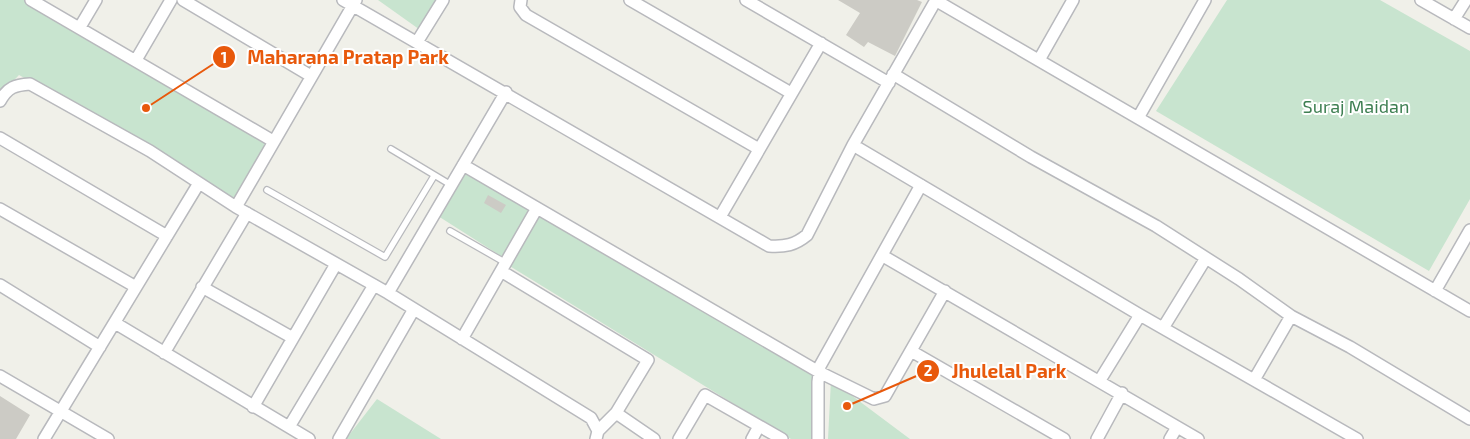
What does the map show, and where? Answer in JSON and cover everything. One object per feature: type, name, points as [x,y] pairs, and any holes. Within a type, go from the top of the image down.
[{"type":"street","points":[[31,0],[273,141]]},
{"type":"street","points":[[80,27],[96,0]]},
{"type":"street","points":[[136,60],[171,0]]},
{"type":"street","points":[[183,0],[311,76]]},
{"type":"street","points":[[417,42],[443,0]]},
{"type":"street","points":[[521,0],[520,7],[526,15],[759,149]]},
{"type":"street","points":[[630,0],[791,93]]},
{"type":"street","points":[[746,0],[821,43],[891,78],[1031,158],[1156,226],[1291,316],[1350,347],[1470,418]]},
{"type":"street","points":[[236,207],[351,2],[769,246],[784,247],[797,243],[807,235],[853,145],[935,0],[1470,311]]},
{"type":"street","points":[[1039,60],[1073,0]]},
{"type":"street","points":[[1138,118],[1205,0]]},
{"type":"street","points":[[1421,0],[1470,28]]},
{"type":"street","points":[[1454,19],[1466,0]]},
{"type":"street","points":[[720,217],[821,43]]},
{"type":"street","points":[[2,94],[14,84],[30,84],[150,151],[247,214],[388,293],[591,418],[597,435],[616,413],[648,360],[503,267]]},
{"type":"street","points":[[388,293],[506,92]]},
{"type":"street","points":[[0,138],[167,236]]},
{"type":"street","points":[[853,145],[1140,316],[1358,439]]},
{"type":"street","points":[[463,165],[819,372],[874,399],[880,399],[885,396],[945,291]]},
{"type":"street","points":[[44,439],[199,183]]},
{"type":"street","points":[[818,439],[820,366],[921,185]]},
{"type":"street","points":[[462,339],[537,208]]},
{"type":"street","points":[[0,209],[136,287]]},
{"type":"street","points":[[164,353],[247,214]]},
{"type":"street","points":[[1436,291],[1470,230]]},
{"type":"street","points":[[883,256],[1100,380],[1198,439]]},
{"type":"street","points":[[1163,328],[1206,258]]},
{"type":"street","points":[[253,407],[336,264]]},
{"type":"street","points":[[0,285],[100,347]]},
{"type":"street","points":[[289,428],[374,285]]},
{"type":"street","points":[[202,287],[293,338]]},
{"type":"street","points":[[339,439],[414,309]]},
{"type":"street","points":[[1100,380],[1140,316]]},
{"type":"street","points":[[1254,380],[1291,316]]},
{"type":"street","points":[[115,323],[308,439]]},
{"type":"street","points":[[911,351],[1064,439]]},
{"type":"street","points":[[0,376],[108,439]]},
{"type":"street","points":[[1097,439],[1122,393]]},
{"type":"street","points":[[679,439],[705,394],[782,439]]},
{"type":"street","points":[[616,413],[654,439]]},
{"type":"street","points":[[752,439],[759,426]]},
{"type":"street","points":[[1170,439],[1177,427]]},
{"type":"lane","points":[[392,150],[451,186]]},
{"type":"lane","points":[[267,190],[386,257],[434,176]]},
{"type":"lane","points":[[450,231],[503,267]]},
{"type":"green space","points":[[0,0],[25,0],[267,141],[234,200],[156,149],[19,75],[4,91],[0,89]]},
{"type":"green space","points":[[378,0],[440,0],[423,32]]},
{"type":"green space","name":"Suraj Maidan","points":[[1227,0],[1380,0],[1470,51],[1470,199],[1429,271],[1156,111]]},
{"type":"green space","points":[[466,173],[815,375],[813,439],[791,439],[508,265],[504,258],[438,216]]},
{"type":"green space","points":[[831,380],[910,439],[828,439]]},
{"type":"green space","points":[[377,399],[441,439],[346,439]]},
{"type":"building","points":[[838,0],[917,0],[922,2],[895,56],[868,42],[864,47],[846,35],[860,13]]},
{"type":"building","points":[[488,195],[506,205],[501,213],[484,203]]},
{"type":"building","points":[[0,396],[30,415],[16,439],[0,439]]},
{"type":"place","name":"Maharana Pratap Park","points":[[146,108]]},
{"type":"place","name":"Jhulelal Park","points":[[847,406]]}]
